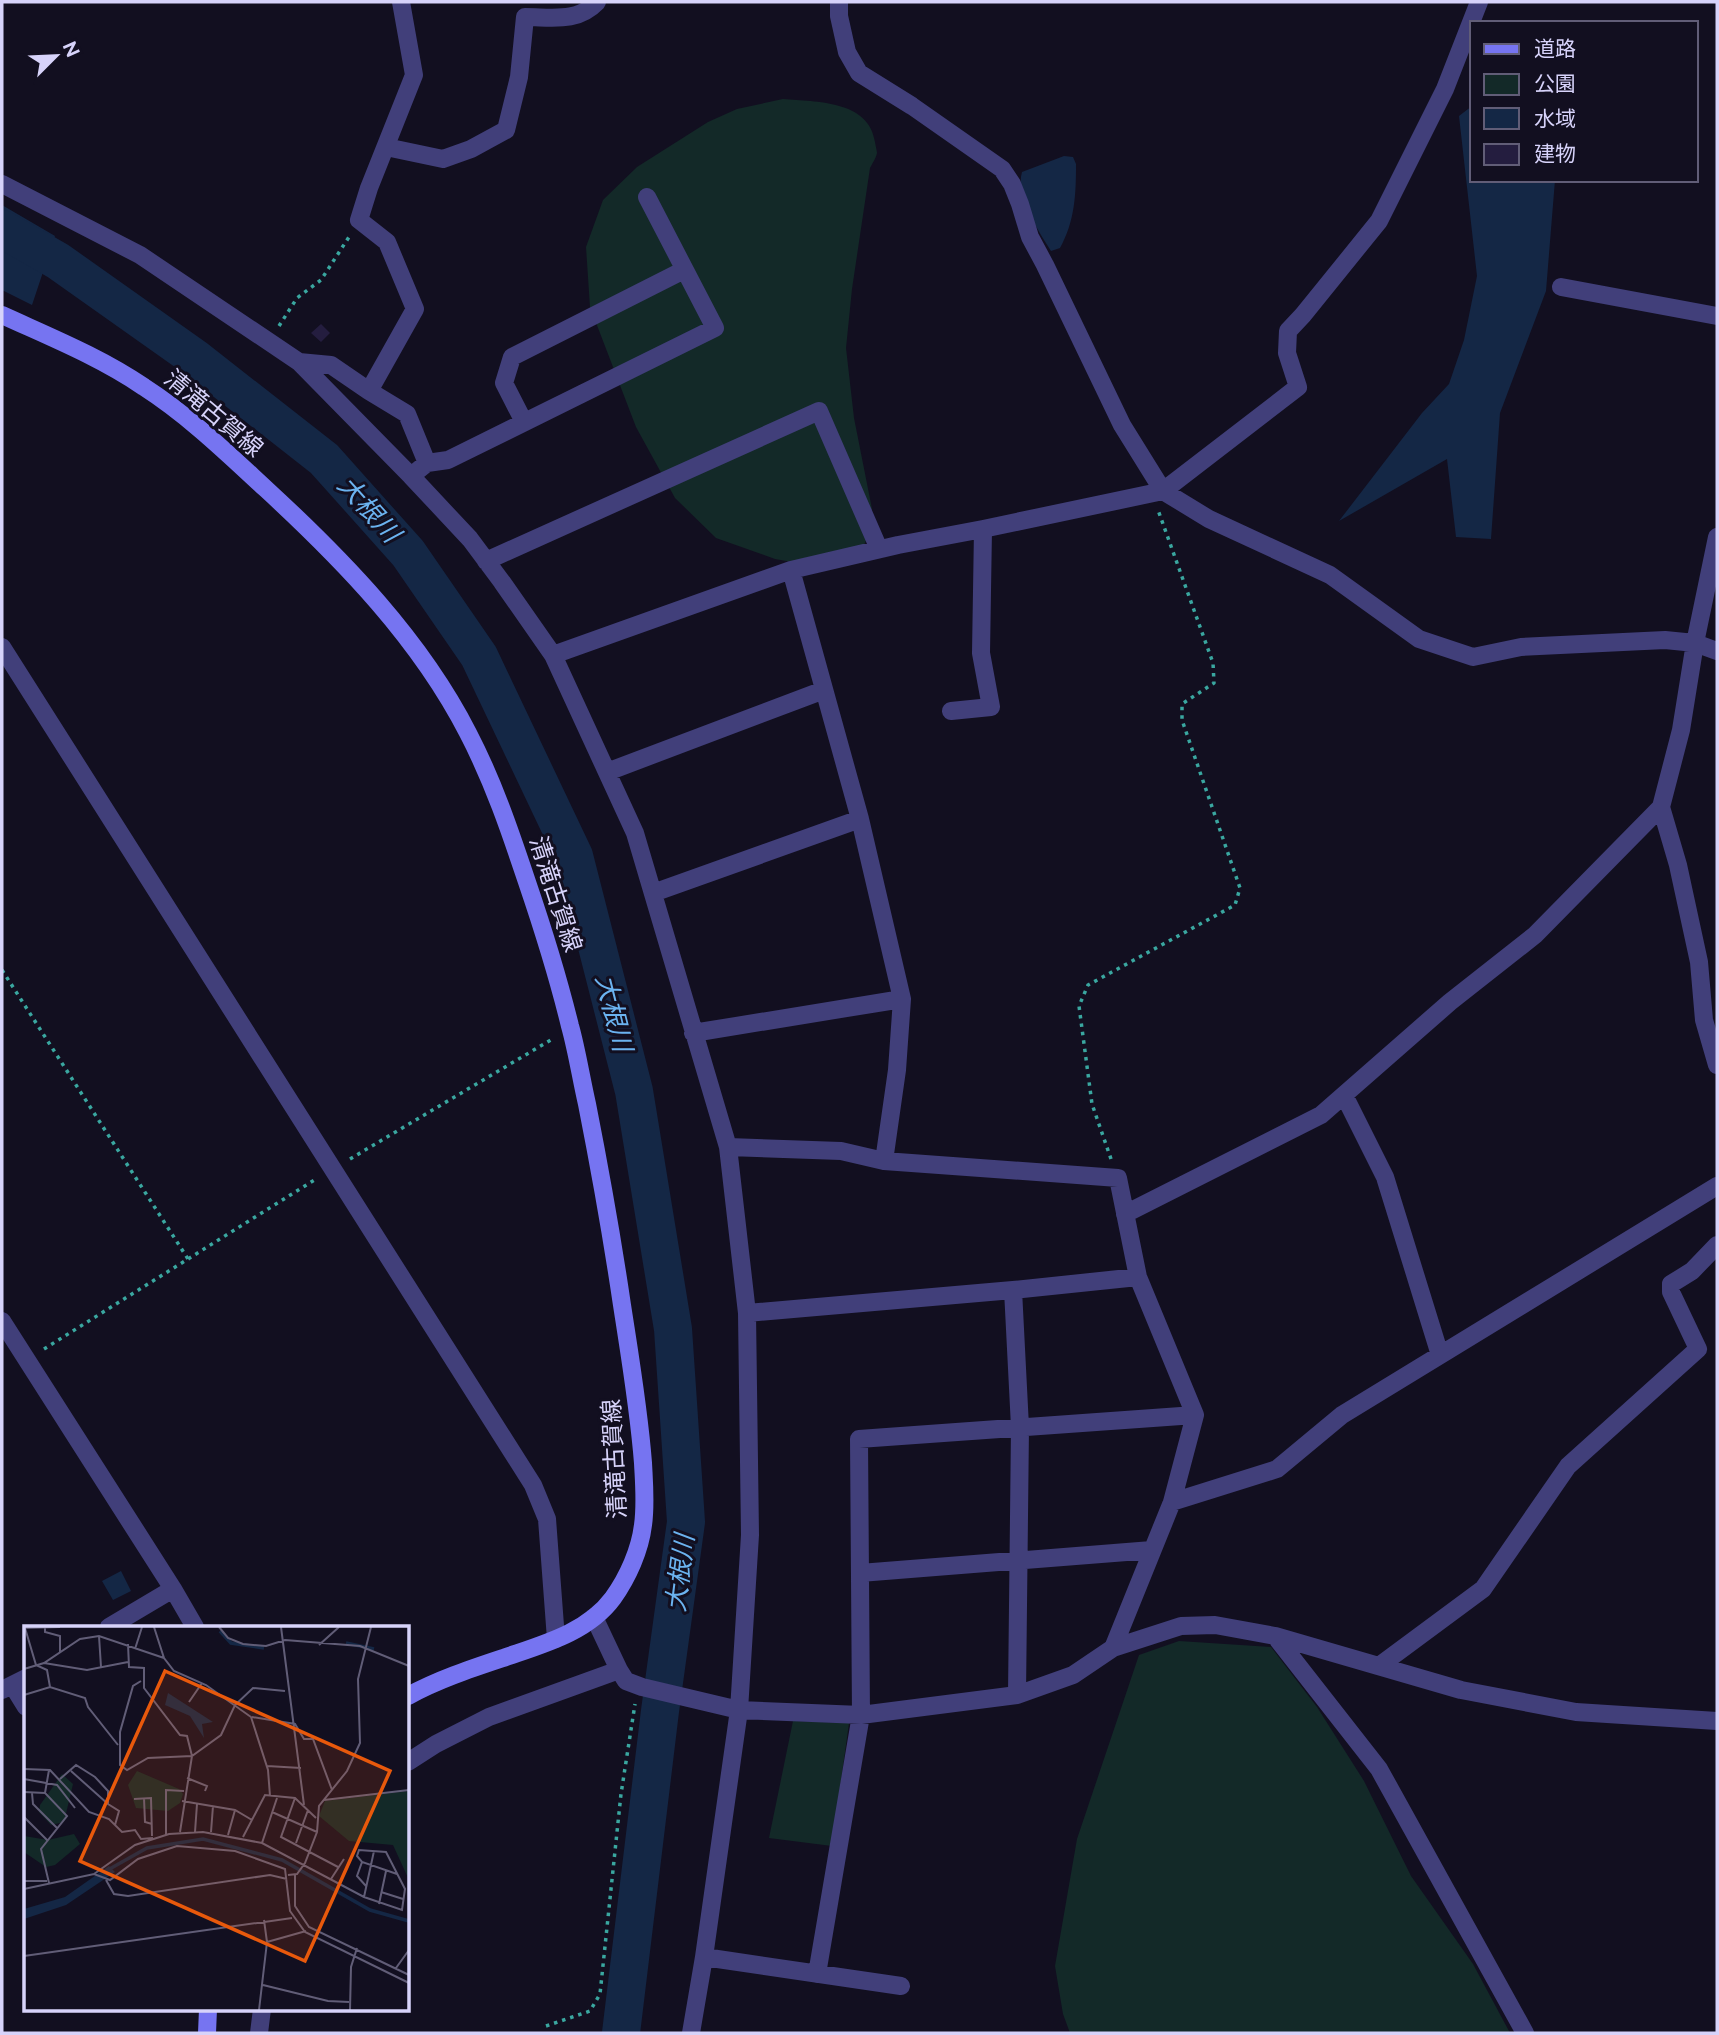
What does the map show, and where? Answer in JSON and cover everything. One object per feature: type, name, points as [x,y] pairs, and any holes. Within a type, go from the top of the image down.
[{"type":"main road","name":"清滝古賀線","points":[[2,315],[75,348],[144,386],[206,433],[312,531],[355,577],[405,635],[438,681],[468,732],[493,788],[545,938],[571,1028],[594,1140],[620,1293],[641,1436],[644,1523],[638,1550],[612,1600],[594,1617],[556,1639],[425,1686],[410,1695]]},
{"type":"main road","points":[[207,2033],[208,2010]]},
{"type":"street","points":[[369,391],[415,309],[387,242],[359,220],[414,75],[401,2]]},
{"type":"street","points":[[386,147],[443,159],[471,149],[506,130],[519,77],[525,9],[567,18],[587,12],[597,2]]},
{"type":"street","points":[[839,2],[839,16],[847,52],[859,73],[912,106],[1002,169],[1012,184],[1030,237],[1116,413],[1163,491],[1209,519],[1330,575],[1419,639],[1473,657],[1521,647],[1665,640],[1695,643],[1717,651]]},
{"type":"street","points":[[1472,21],[1479,2]]},
{"type":"street","points":[[553,654],[791,570],[879,549],[1163,491],[1298,387],[1287,353],[1288,331],[1379,221],[1445,89],[1470,25]]},
{"type":"street","points":[[2,184],[140,255],[299,362],[411,475],[470,539],[553,654],[635,833],[728,1147],[747,1314],[750,1535],[734,1709],[704,1957],[691,2033]]},
{"type":"street","points":[[411,475],[427,463],[448,460],[715,328],[647,197]]},
{"type":"street","points":[[524,422],[504,383],[512,357],[684,270]]},
{"type":"street","points":[[1561,286],[1717,316]]},
{"type":"street","points":[[299,362],[331,365],[407,414],[427,463]]},
{"type":"street","points":[[486,561],[819,411],[879,549]]},
{"type":"street","points":[[951,711],[991,707],[981,653],[982,529]]},
{"type":"street","points":[[1717,537],[1695,643],[1681,730],[1661,807],[1699,962],[1704,1020],[1717,1065]]},
{"type":"street","points":[[791,570],[860,819],[902,999],[897,1070],[884,1161]]},
{"type":"street","points":[[2,647],[533,1485],[547,1519],[556,1639]]},
{"type":"street","points":[[607,772],[824,690]]},
{"type":"street","points":[[1125,1214],[1321,1115],[1450,1002],[1535,935],[1661,807]]},
{"type":"street","points":[[653,893],[860,819]]},
{"type":"street","points":[[693,1033],[902,999]]},
{"type":"street","points":[[1344,1095],[1385,1177],[1440,1355]]},
{"type":"street","points":[[728,1147],[841,1152],[884,1161],[1118,1178],[1138,1276],[1195,1415],[1172,1502],[1113,1648]]},
{"type":"street","points":[[1172,1502],[1277,1469],[1342,1415],[1717,1186]]},
{"type":"street","points":[[1379,1666],[1483,1589],[1568,1466],[1698,1349],[1671,1292],[1671,1284],[1692,1271],[1717,1245]]},
{"type":"street","points":[[747,1314],[1138,1276]]},
{"type":"street","points":[[1013,1290],[1020,1427],[1017,1695]]},
{"type":"street","points":[[2,1321],[194,1626]]},
{"type":"street","points":[[817,1974],[861,1715],[859,1439],[1195,1415]]},
{"type":"street","points":[[860,1573],[1152,1550]]},
{"type":"street","points":[[111,1626],[173,1589]]},
{"type":"street","points":[[594,1617],[626,1681],[734,1709],[861,1715],[1017,1695],[1073,1675],[1113,1648],[1181,1626],[1215,1625],[1275,1636],[1461,1690],[1576,1712],[1717,1720]]},
{"type":"street","points":[[1275,1636],[1379,1769],[1525,2033]]},
{"type":"street","points":[[410,1761],[488,1717],[619,1670]]},
{"type":"street","points":[[14,1684],[24,1703]]},
{"type":"street","points":[[704,1957],[901,1986]]},
{"type":"street","points":[[259,2033],[262,2010]]},
{"type":"path","points":[[269,342],[296,298],[321,280],[359,220]]},
{"type":"path","points":[[1118,1178],[1092,1104],[1079,1006],[1088,985],[1235,905],[1240,888],[1182,720],[1182,704],[1214,683],[1213,663],[1158,512],[1163,491]]},
{"type":"path","points":[[2,970],[188,1259]]},
{"type":"path","points":[[27,1360],[333,1169],[571,1028]]},
{"type":"path","points":[[546,2026],[590,2011],[600,1994],[621,1794],[638,1686]]},
{"type":"green space","points":[[783,99],[825,103],[852,111],[863,118],[871,128],[877,153],[870,168],[846,348],[854,418],[872,509],[872,528],[863,547],[815,566],[775,559],[716,538],[675,498],[636,427],[590,307],[586,247],[603,200],[637,167],[708,122],[737,109]]},
{"type":"green space","points":[[1179,1641],[1271,1647],[1317,1707],[1364,1781],[1411,1876],[1473,1964],[1510,2033],[1070,2033],[1063,2014],[1055,1966],[1077,1839],[1139,1655]]},
{"type":"green space","points":[[793,1721],[849,1723],[832,1846],[769,1838]]},
{"type":"water","points":[[1470,108],[1470,182],[1555,182],[1546,291],[1500,413],[1491,539],[1456,537],[1447,459],[1339,521],[1422,413],[1449,384],[1464,340],[1477,276],[1459,116]]},
{"type":"water","points":[[1064,156],[1073,157],[1076,164],[1074,207],[1060,248],[1051,251],[1025,202],[1022,172]]},
{"type":"water","points":[[2,205],[55,236],[32,305],[2,290]]},
{"type":"water","points":[[121,1571],[131,1591],[113,1600],[102,1581]]},
{"type":"building","points":[[321,324],[330,333],[321,342],[311,333]]},
{"type":"waterway","name":"大根川","points":[[2,229],[58,261],[195,358],[324,459],[408,553],[479,656],[574,856],[634,1091],[673,1329],[686,1522],[621,2033]]}]
